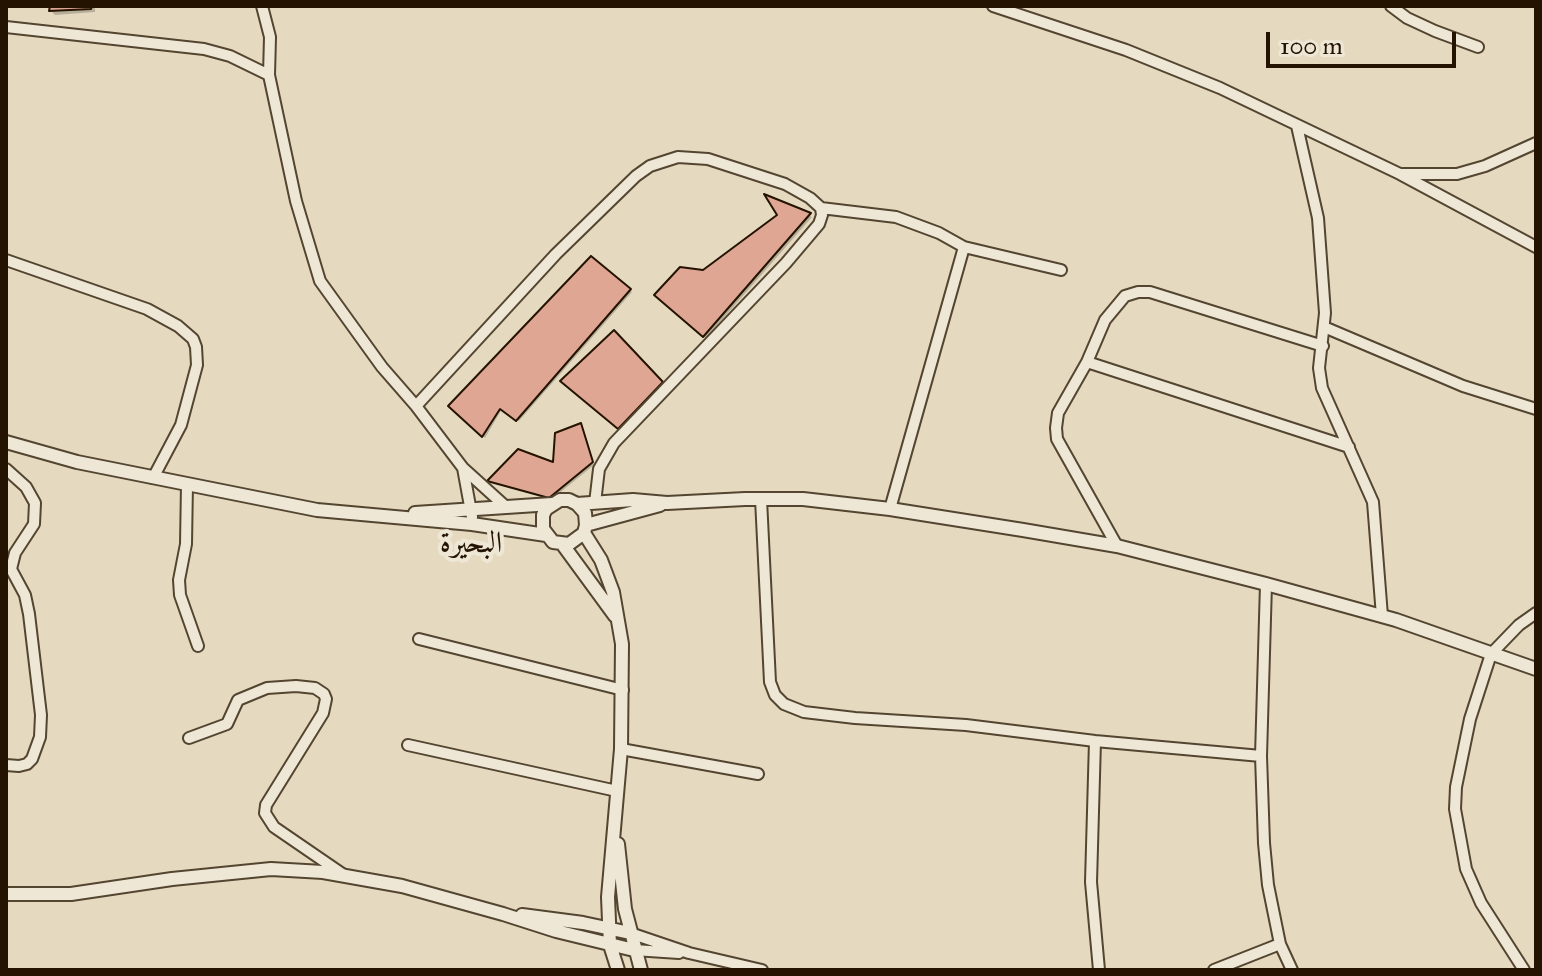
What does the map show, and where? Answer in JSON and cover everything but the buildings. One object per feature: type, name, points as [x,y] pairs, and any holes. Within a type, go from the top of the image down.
[{"type":"street","points":[[262,6],[270,37],[269,75],[296,201],[320,281],[382,367],[463,468],[505,506]]},
{"type":"street","points":[[993,6],[1011,9],[1126,50],[1270,110],[1297,126],[1400,174],[1536,247]]},
{"type":"street","points":[[1391,6],[1435,31],[1478,47]]},
{"type":"street","points":[[6,27],[204,49],[230,56],[269,75]]},
{"type":"street","points":[[1297,126],[1318,218],[1325,297],[1319,368],[1322,388],[1373,502],[1382,616]]},
{"type":"street","points":[[1400,174],[1457,174],[1485,166],[1536,143]]},
{"type":"street","points":[[416,406],[556,254],[636,176],[650,166],[678,157],[708,159],[748,170],[785,184],[821,208],[896,217],[939,233],[964,247],[1061,270]]},
{"type":"street","points":[[595,503],[599,469],[614,443],[786,263],[819,224],[821,208]]},
{"type":"street","points":[[890,509],[964,247]]},
{"type":"street","points":[[6,260],[147,309],[178,326],[193,339],[197,365],[181,425],[153,478]]},
{"type":"street","points":[[1117,546],[1057,439],[1058,413],[1087,362],[1105,320],[1125,296],[1150,292],[1323,346]]},
{"type":"street","points":[[1324,327],[1463,386],[1536,409]]},
{"type":"street","points":[[1087,362],[1349,447]]},
{"type":"street","points":[[6,442],[77,462],[317,510],[472,524],[546,535]]},
{"type":"street","points":[[463,468],[472,524]]},
{"type":"street","points":[[6,469],[26,487],[35,503],[34,524],[15,553],[11,569],[25,595],[29,614],[41,715],[40,737],[32,759],[19,766],[6,765]]},
{"type":"street","points":[[187,484],[186,544],[179,580],[180,595],[198,646]]},
{"type":"street","points":[[761,499],[770,682],[775,695],[784,704],[804,712],[966,725],[1095,741],[1261,756]]},
{"type":"street","points":[[577,504],[633,500],[667,503],[803,499],[890,509],[1117,546],[1382,616],[1536,669]]},
{"type":"street","points":[[380,515],[552,504],[569,500],[585,513],[585,529],[613,592],[622,644],[621,749],[609,867],[608,928],[618,970]]},
{"type":"street","points":[[552,504],[543,515],[543,529],[553,542],[563,545],[575,542],[585,529],[667,503]]},
{"type":"street","points":[[563,545],[617,619]]},
{"type":"street","points":[[1266,584],[1261,756],[1268,885],[1280,944],[1292,970]]},
{"type":"street","points":[[1524,970],[1481,903],[1471,881],[1460,847],[1455,809],[1456,787],[1470,719],[1491,654],[1519,625],[1536,613]]},
{"type":"street","points":[[419,639],[623,690]]},
{"type":"street","points":[[189,738],[227,724],[238,700],[267,688],[315,688],[324,694],[323,713],[266,805],[265,813],[274,827],[346,876]]},
{"type":"street","points":[[1095,741],[1091,882],[1099,970]]},
{"type":"street","points":[[408,745],[617,791]]},
{"type":"street","points":[[621,749],[758,774]]},
{"type":"street","points":[[615,822],[622,888],[641,970]]},
{"type":"street","points":[[6,894],[71,894],[271,869],[346,876],[402,886],[610,945],[634,950],[689,953]]},
{"type":"street","points":[[503,914],[548,917],[608,928],[689,953],[762,970]]},
{"type":"street","points":[[1214,970],[1280,944]]},
{"type":"district","name":"البحيرة","points":[[471,545]]}]
